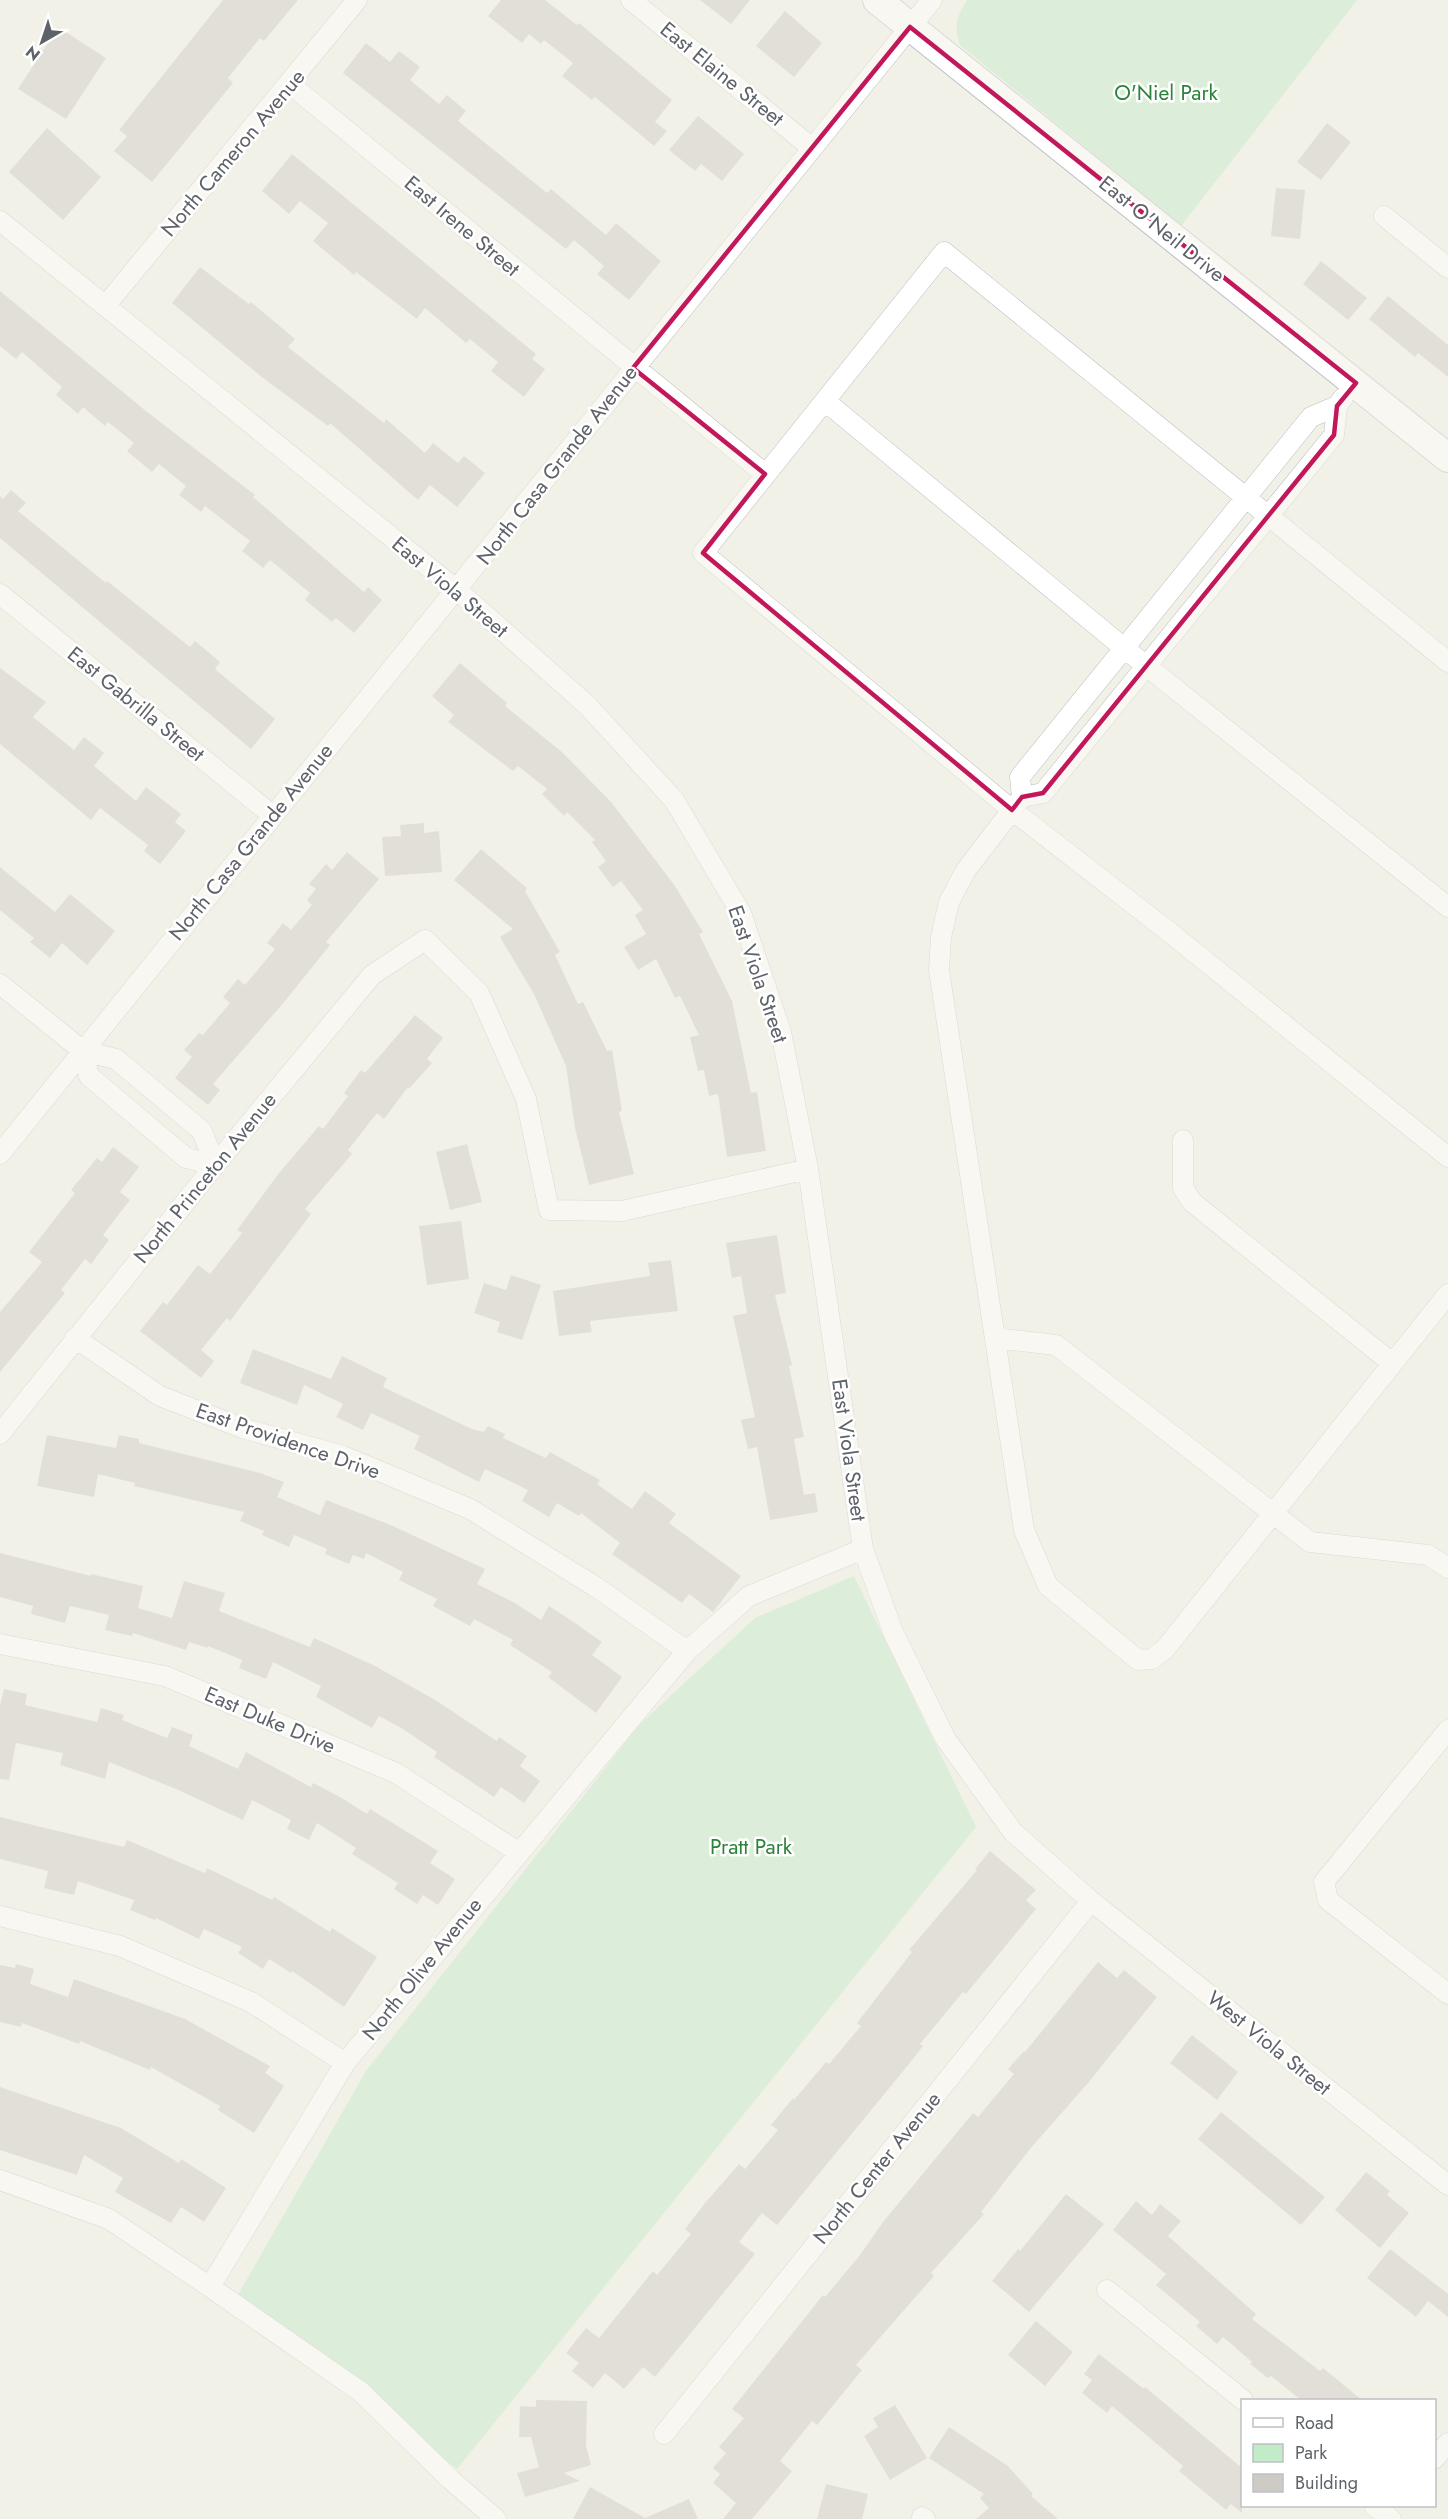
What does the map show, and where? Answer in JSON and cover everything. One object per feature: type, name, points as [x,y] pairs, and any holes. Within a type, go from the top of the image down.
[{"type":"street","name":"North Cameron Avenue","points":[[106,305],[357,0]]},
{"type":"street","name":"East Elaine Street","points":[[631,0],[812,148]]},
{"type":"street","name":"East O'Neil Drive","points":[[877,0],[1448,458]]},
{"type":"street","name":"North Casa Grande Avenue","points":[[0,1154],[932,0]]},
{"type":"street","name":"East Irene Street","points":[[290,84],[633,368],[765,474]]},
{"type":"street","points":[[1384,216],[1448,268]]},
{"type":"street","name":"East Viola Street","points":[[0,221],[457,590],[587,705],[674,800],[741,913],[781,1032],[808,1169],[863,1549],[893,1632],[945,1738],[1013,1832],[1091,1901]]},
{"type":"street","points":[[1448,662],[944,252],[704,553],[1017,804],[1168,931],[1448,1157]]},
{"type":"street","points":[[1017,804],[1020,777],[1311,417],[1337,406],[1356,383]]},
{"type":"street","points":[[825,401],[1146,666],[1448,907]]},
{"type":"street","points":[[1337,406],[1334,435],[1043,793],[1017,804],[966,870],[949,902],[941,937],[939,970],[963,1146],[996,1338],[1024,1530],[1048,1586],[1138,1660],[1152,1659],[1165,1649],[1448,1294]]},
{"type":"street","points":[[1290,443],[1312,462]]},
{"type":"street","name":"East Gabrilla Street","points":[[0,594],[272,815]]},
{"type":"street","name":"North Princeton Avenue","points":[[0,1434],[215,1165],[372,975],[425,940],[478,993],[526,1099],[549,1210],[622,1211],[808,1169]]},
{"type":"street","points":[[0,984],[83,1051],[116,1059],[202,1131],[215,1165]]},
{"type":"street","points":[[83,1051],[89,1076],[186,1158],[215,1165]]},
{"type":"street","points":[[1183,1140],[1183,1188],[1192,1202],[1392,1363]]},
{"type":"street","name":"East Providence Drive","points":[[75,1338],[160,1396],[242,1428],[343,1456],[470,1509],[596,1587],[687,1651]]},
{"type":"street","points":[[996,1338],[1056,1345],[1310,1542],[1428,1555],[1448,1568]]},
{"type":"street","name":"North Olive Avenue","points":[[210,2287],[345,2063],[687,1651],[749,1596],[863,1549]]},
{"type":"street","name":"East Duke Drive","points":[[0,1644],[165,1676],[396,1773],[518,1852]]},
{"type":"street","points":[[1448,1730],[1324,1882],[1328,1900],[1448,1994]]},
{"type":"street","name":"West Viola Street","points":[[1091,1901],[1448,2185]]},
{"type":"street","name":"North Center Avenue","points":[[664,2434],[1091,1901]]},
{"type":"street","points":[[0,1916],[120,1946],[251,2002],[345,2063]]},
{"type":"street","points":[[0,2180],[109,2219],[210,2287],[361,2392],[451,2480],[496,2519]]},
{"type":"street","points":[[1107,2290],[1242,2399]]},
{"type":"street","points":[[1436,2457],[1448,2443]]},
{"type":"highlighted area","points":[[910,27],[1356,383],[1337,406],[1334,435],[1043,793],[1022,797],[1012,810],[703,553],[765,474],[633,368]]},
{"type":"green space","name":"O'Niel Park","points":[[967,0],[1357,0],[1181,226],[960,45],[957,21]]},
{"type":"green space","name":"Pratt Park","points":[[854,1576],[976,1827],[457,2469],[238,2295],[366,2071],[640,1724],[755,1618]]},
{"type":"building","points":[[223,0],[298,0],[264,41],[260,38],[228,78],[233,83],[152,182],[114,151],[127,136],[119,130]]},
{"type":"building","points":[[501,0],[545,0],[577,25],[579,23],[672,100],[655,122],[667,131],[654,146],[595,97],[592,100],[562,76],[573,63],[544,40],[541,44],[529,34],[522,43],[488,16]]},
{"type":"building","points":[[700,0],[750,0],[731,24]]},
{"type":"building","points":[[785,11],[822,43],[794,77],[756,46]]},
{"type":"building","points":[[58,27],[106,58],[66,119],[18,89]]},
{"type":"building","points":[[366,43],[390,62],[399,51],[420,67],[410,80],[439,104],[447,95],[466,111],[458,121],[547,193],[551,189],[606,235],[616,223],[661,261],[629,300],[597,274],[604,266],[574,240],[566,249],[343,73]]},
{"type":"building","points":[[698,116],[744,154],[722,181],[701,164],[695,171],[669,150]]},
{"type":"building","points":[[1327,123],[1351,142],[1321,180],[1297,162]]},
{"type":"building","points":[[47,128],[101,177],[63,220],[9,172]]},
{"type":"building","points":[[292,154],[536,354],[532,359],[545,369],[524,397],[491,371],[498,362],[470,339],[466,343],[425,308],[417,319],[356,272],[354,275],[313,241],[328,223],[300,201],[289,214],[262,191]]},
{"type":"building","points":[[1276,188],[1305,190],[1300,239],[1271,236]]},
{"type":"building","points":[[1321,261],[1367,298],[1348,320],[1303,284]]},
{"type":"building","points":[[200,267],[249,304],[251,302],[295,339],[288,347],[384,423],[386,419],[425,453],[433,443],[458,463],[464,456],[485,473],[457,507],[430,485],[418,500],[330,423],[328,426],[263,378],[172,303]]},
{"type":"building","points":[[0,291],[146,411],[255,495],[253,497],[364,592],[368,587],[382,600],[354,633],[336,618],[332,622],[305,600],[310,593],[270,560],[263,568],[242,551],[250,541],[205,506],[201,512],[179,495],[186,486],[159,464],[152,472],[127,451],[134,443],[108,422],[105,426],[83,407],[78,414],[56,395],[62,387],[22,352],[16,359],[0,346]]},
{"type":"building","points":[[1388,296],[1448,345],[1448,377],[1418,353],[1415,357],[1369,319]]},
{"type":"building","points":[[11,490],[26,503],[18,511],[106,583],[107,581],[190,647],[195,641],[220,662],[215,669],[275,719],[251,749],[0,538],[0,496],[3,499]]},
{"type":"building","points":[[460,663],[507,703],[505,706],[562,752],[612,803],[675,886],[703,932],[699,934],[732,1001],[751,1093],[757,1092],[766,1151],[727,1157],[718,1094],[709,1096],[704,1070],[698,1071],[690,1037],[699,1035],[680,996],[675,998],[656,959],[638,970],[624,947],[646,934],[635,915],[643,910],[621,881],[613,887],[598,867],[606,861],[592,842],[595,840],[567,812],[564,816],[542,794],[547,789],[518,766],[513,771],[448,722],[454,715],[432,696]]},
{"type":"building","points":[[0,668],[46,702],[33,717],[74,750],[84,737],[104,753],[94,766],[136,801],[146,787],[181,814],[175,822],[186,831],[160,864],[144,851],[148,845],[100,808],[91,820],[0,744]]},
{"type":"building","points":[[424,823],[424,833],[439,831],[442,872],[385,876],[382,837],[401,836],[400,825]]},
{"type":"building","points":[[481,849],[527,888],[525,891],[560,952],[555,955],[578,1004],[583,1002],[607,1051],[612,1050],[622,1111],[619,1112],[634,1174],[589,1185],[575,1128],[566,1066],[534,994],[500,937],[513,929],[454,880]]},
{"type":"building","points":[[347,852],[379,879],[326,942],[330,945],[285,1001],[213,1084],[220,1090],[208,1105],[175,1078],[192,1057],[184,1050],[199,1033],[203,1035],[230,1003],[223,997],[238,979],[245,985],[275,949],[267,943],[283,923],[291,930],[312,905],[307,900],[316,889],[309,884],[326,864],[332,870]]},
{"type":"building","points":[[0,867],[55,912],[70,894],[115,931],[87,965],[62,943],[50,958],[30,942],[34,938],[0,910]]},
{"type":"building","points":[[415,1015],[443,1038],[427,1059],[432,1063],[409,1089],[408,1087],[384,1119],[377,1113],[348,1150],[352,1154],[305,1209],[311,1214],[230,1321],[227,1318],[201,1350],[214,1361],[201,1378],[140,1331],[163,1302],[167,1305],[198,1265],[210,1274],[242,1233],[237,1230],[279,1173],[319,1126],[323,1129],[348,1096],[344,1093],[361,1070],[365,1073]]},
{"type":"building","points":[[467,1144],[482,1202],[450,1210],[436,1152]]},
{"type":"building","points":[[113,1147],[139,1167],[120,1192],[130,1200],[103,1235],[109,1240],[91,1264],[85,1259],[61,1290],[65,1293],[0,1372],[0,1312],[42,1262],[29,1252],[75,1193],[71,1190],[97,1158],[102,1162]]},
{"type":"building","points":[[461,1221],[469,1279],[427,1285],[419,1226]]},
{"type":"building","points":[[777,1235],[786,1293],[775,1295],[792,1365],[789,1366],[804,1437],[794,1439],[804,1495],[815,1493],[818,1512],[770,1520],[757,1447],[748,1449],[741,1420],[755,1417],[733,1316],[747,1313],[741,1276],[732,1278],[726,1243]]},
{"type":"building","points":[[671,1260],[678,1311],[590,1321],[592,1332],[559,1336],[553,1291],[650,1276],[648,1263]]},
{"type":"building","points":[[511,1275],[541,1285],[522,1340],[497,1332],[500,1322],[474,1313],[484,1283],[506,1290]]},
{"type":"building","points":[[253,1349],[331,1379],[342,1356],[387,1378],[383,1387],[472,1429],[484,1432],[488,1426],[505,1434],[503,1438],[546,1458],[550,1452],[600,1480],[597,1484],[632,1509],[645,1491],[676,1514],[669,1523],[741,1576],[713,1612],[689,1594],[682,1603],[612,1554],[620,1543],[581,1513],[579,1516],[557,1503],[549,1517],[522,1501],[528,1490],[485,1469],[479,1482],[414,1449],[420,1436],[371,1413],[363,1430],[336,1417],[343,1404],[304,1385],[297,1405],[240,1383]]},
{"type":"building","points":[[47,1435],[116,1448],[119,1435],[139,1439],[139,1443],[260,1473],[284,1482],[277,1497],[320,1515],[326,1500],[393,1526],[485,1569],[477,1584],[515,1603],[541,1620],[549,1606],[575,1623],[602,1642],[592,1655],[622,1677],[596,1713],[548,1677],[552,1672],[510,1645],[513,1640],[474,1619],[470,1626],[433,1606],[437,1599],[399,1580],[403,1572],[366,1553],[364,1559],[353,1555],[349,1564],[325,1554],[327,1549],[294,1535],[289,1547],[262,1535],[264,1531],[240,1521],[244,1512],[134,1486],[135,1483],[98,1474],[94,1497],[37,1486]]},
{"type":"building","points":[[0,1553],[91,1576],[91,1574],[143,1586],[138,1608],[172,1618],[184,1581],[225,1593],[219,1611],[310,1647],[314,1638],[375,1666],[437,1701],[497,1741],[499,1737],[527,1756],[520,1766],[540,1781],[524,1803],[501,1787],[494,1797],[434,1757],[437,1752],[403,1729],[379,1716],[372,1728],[316,1697],[321,1686],[273,1662],[266,1679],[239,1668],[242,1660],[208,1646],[208,1648],[189,1642],[186,1650],[133,1633],[132,1636],[105,1630],[109,1615],[70,1606],[65,1623],[31,1614],[33,1606],[0,1597]]},
{"type":"building","points":[[4,1689],[27,1694],[25,1705],[97,1722],[101,1708],[124,1715],[122,1720],[167,1738],[172,1727],[193,1735],[189,1746],[238,1769],[246,1752],[311,1787],[313,1783],[367,1814],[370,1809],[438,1851],[430,1863],[455,1879],[438,1905],[423,1895],[417,1904],[394,1889],[398,1883],[352,1854],[356,1848],[317,1823],[309,1840],[287,1829],[291,1820],[252,1800],[243,1820],[176,1789],[109,1762],[105,1779],[60,1765],[63,1753],[16,1743],[9,1780],[0,1779],[0,1706]]},
{"type":"building","points":[[0,1817],[124,1847],[127,1840],[205,1873],[207,1868],[272,1900],[274,1897],[330,1932],[332,1928],[377,1957],[344,2007],[292,1971],[291,1973],[269,1959],[263,1969],[238,1953],[242,1947],[204,1929],[199,1939],[156,1918],[155,1920],[130,1910],[134,1900],[78,1881],[74,1895],[44,1888],[48,1871],[0,1859]]},
{"type":"building","points":[[990,1851],[1036,1890],[1026,1900],[1036,1909],[966,1994],[963,1992],[920,2044],[923,2046],[909,2064],[777,2225],[762,2213],[739,2242],[755,2254],[655,2377],[643,2367],[624,2389],[605,2373],[593,2388],[572,2371],[579,2363],[566,2353],[586,2328],[599,2338],[653,2271],[657,2275],[691,2234],[685,2229],[705,2203],[739,2164],[745,2169],[778,2130],[771,2125],[826,2062],[829,2064],[861,2026],[857,2023],[912,1952],[909,1950],[977,1870],[975,1869]]},
{"type":"building","points":[[1098,1962],[1117,1978],[1124,1970],[1157,1997],[1088,2083],[1030,2149],[981,2212],[984,2214],[931,2273],[934,2276],[856,2365],[862,2370],[817,2425],[812,2421],[780,2461],[792,2471],[752,2519],[723,2519],[736,2503],[713,2483],[720,2474],[713,2468],[726,2453],[719,2447],[744,2418],[732,2409],[823,2295],[825,2297],[860,2255],[883,2222],[973,2113],[978,2117],[1014,2074],[1008,2069],[1025,2052]]},
{"type":"building","points":[[16,1964],[34,1969],[30,1984],[68,1997],[74,1979],[185,2019],[270,2066],[265,2073],[284,2086],[254,2133],[218,2110],[220,2106],[151,2067],[150,2070],[80,2041],[79,2044],[22,2023],[21,2027],[0,2022],[0,1965],[15,1968]]},
{"type":"building","points":[[1192,2035],[1238,2072],[1217,2100],[1170,2063]]},
{"type":"building","points":[[0,2087],[121,2128],[179,2163],[181,2159],[226,2188],[204,2222],[181,2207],[171,2223],[115,2192],[123,2178],[84,2155],[77,2175],[0,2150]]},
{"type":"building","points":[[1221,2112],[1325,2197],[1301,2225],[1198,2139]]},
{"type":"building","points":[[1366,2172],[1390,2191],[1387,2195],[1409,2213],[1380,2248],[1335,2210]]},
{"type":"building","points":[[1066,2194],[1104,2224],[1029,2312],[992,2281],[1018,2249],[1020,2251]]},
{"type":"building","points":[[1136,2201],[1152,2215],[1160,2204],[1181,2221],[1168,2236],[1256,2314],[1252,2319],[1320,2371],[1323,2368],[1361,2399],[1300,2399],[1271,2376],[1268,2378],[1250,2364],[1252,2362],[1223,2337],[1217,2344],[1196,2326],[1200,2322],[1156,2285],[1166,2274],[1113,2230]]},
{"type":"building","points":[[1390,2249],[1448,2294],[1448,2317],[1428,2301],[1416,2317],[1367,2278]]},
{"type":"building","points":[[1036,2321],[1073,2352],[1045,2386],[1008,2355]]},
{"type":"building","points":[[1099,2354],[1144,2389],[1145,2387],[1241,2467],[1242,2513],[1231,2504],[1226,2510],[1179,2471],[1183,2466],[1112,2406],[1107,2413],[1082,2393],[1092,2380],[1084,2374]]},
{"type":"building","points":[[536,2400],[587,2401],[586,2446],[591,2465],[564,2473],[580,2481],[525,2497],[517,2473],[539,2467],[531,2437],[519,2437],[520,2406],[536,2407]]},
{"type":"building","points":[[895,2405],[927,2458],[890,2480],[864,2436],[878,2427],[873,2418]]},
{"type":"building","points":[[949,2427],[1008,2466],[1033,2494],[1031,2496],[1058,2519],[976,2519],[989,2508],[980,2498],[984,2494],[929,2458]]},
{"type":"building","points":[[826,2484],[868,2494],[862,2519],[817,2519]]},
{"type":"building","points":[[590,2487],[645,2518],[689,2499],[698,2519],[573,2519]]}]
